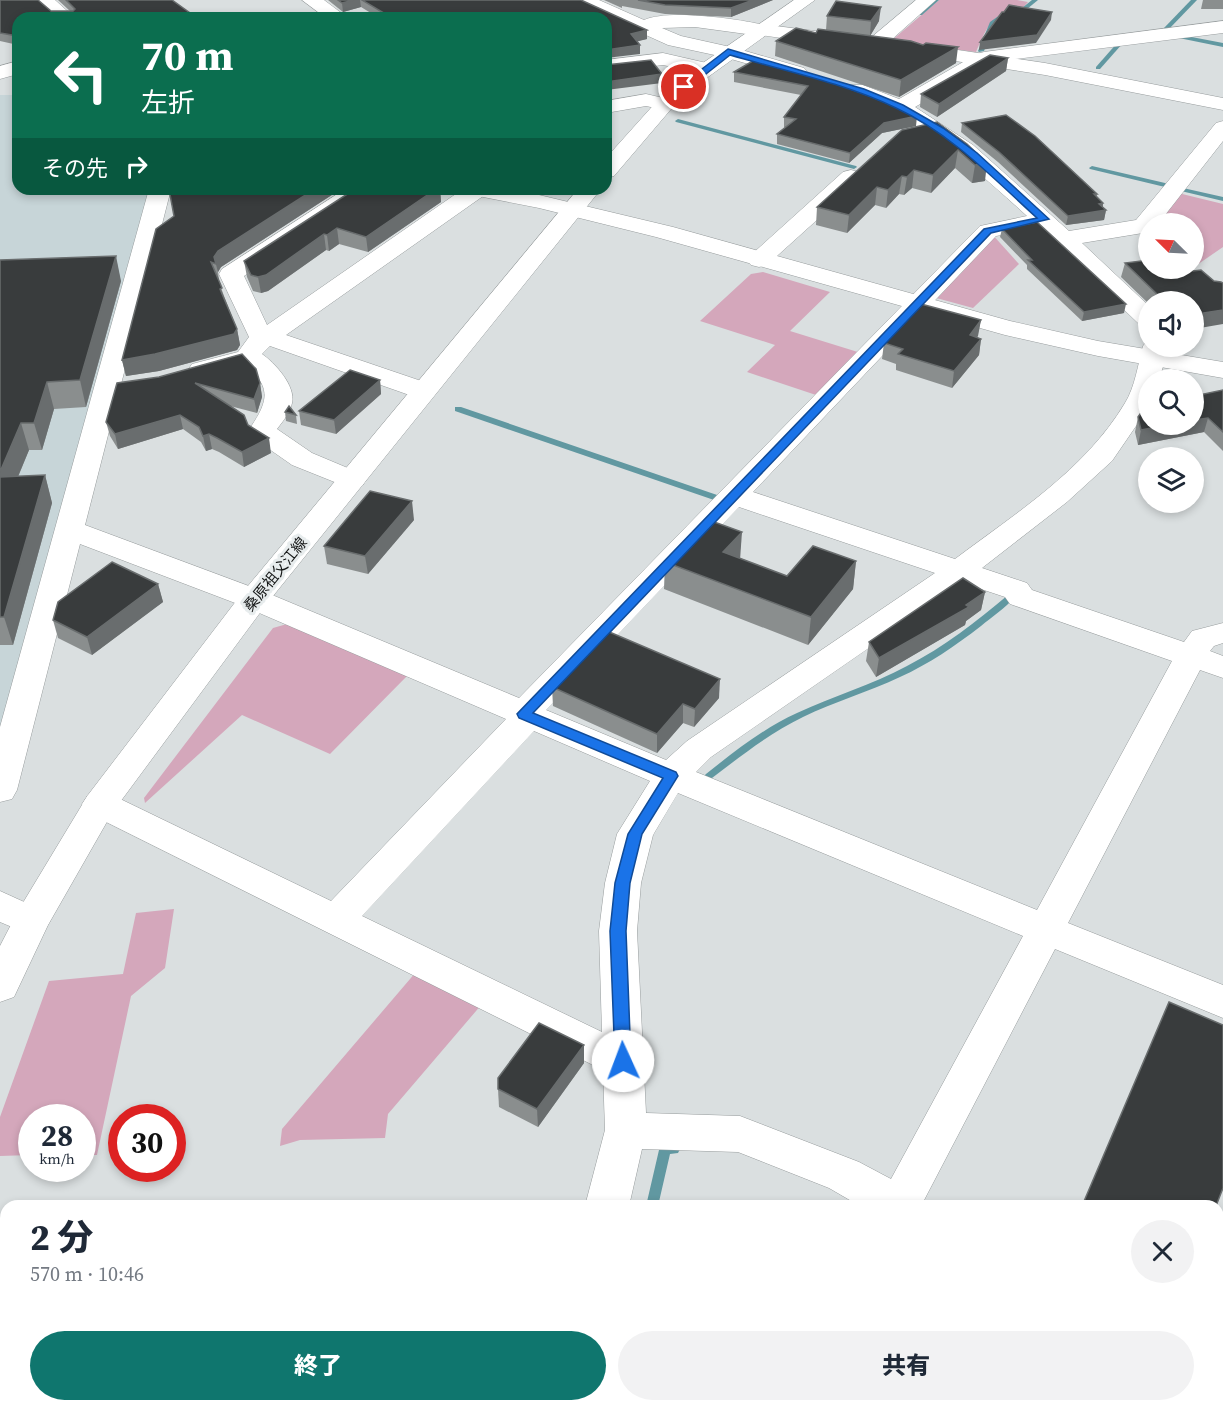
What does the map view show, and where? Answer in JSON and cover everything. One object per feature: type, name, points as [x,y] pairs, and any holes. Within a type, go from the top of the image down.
[{"type":"street","points":[[43,0],[58,12]]},
{"type":"street","points":[[311,0],[330,12]]},
{"type":"street","points":[[584,0],[642,24],[675,41],[728,52],[817,78]]},
{"type":"street","points":[[612,164],[665,104],[706,69],[806,0]]},
{"type":"street","points":[[874,45],[927,0]]},
{"type":"street","points":[[612,28],[642,24],[665,15],[695,21],[986,59],[1223,104]]},
{"type":"street","points":[[900,107],[986,59],[1015,53],[1223,27]]},
{"type":"street","points":[[612,65],[663,59],[706,69]]},
{"type":"street","points":[[839,84],[900,107],[940,130],[974,155],[1138,309]]},
{"type":"street","points":[[612,106],[646,100],[665,104]]},
{"type":"street","points":[[1065,239],[1144,226],[1223,127]]},
{"type":"street","points":[[911,136],[940,130]]},
{"type":"street","points":[[759,260],[868,162]]},
{"type":"street","points":[[0,790],[69,529],[118,388],[159,195]]},
{"type":"street","points":[[351,195],[231,274],[259,334],[424,391]]},
{"type":"street","points":[[247,357],[256,344],[468,195]]},
{"type":"street","points":[[547,195],[582,198],[759,260],[1036,336],[1138,351]]},
{"type":"street","name":"桑原祖父江線","points":[[0,986],[15,913],[254,599],[582,198]]},
{"type":"street","points":[[336,920],[732,495],[988,231],[1044,219]]},
{"type":"street","points":[[183,375],[247,357],[256,360],[279,388],[280,405],[262,431],[302,459],[352,480]]},
{"type":"street","points":[[608,1200],[626,1130],[618,931],[623,883],[635,834],[671,776],[699,749],[958,572],[1057,496],[1101,455],[1140,401],[1153,357]]},
{"type":"street","points":[[1170,357],[1223,370]]},
{"type":"street","points":[[732,495],[1016,591],[1021,597],[1223,667]]},
{"type":"street","points":[[69,529],[254,599],[671,776],[1223,1002]]},
{"type":"street","points":[[902,1200],[1191,656],[1203,638],[1223,633]]},
{"type":"street","points":[[100,804],[623,1061]]},
{"type":"street","points":[[626,1130],[740,1134],[844,1175],[888,1200]]},
{"type":"shaded area","points":[[939,0],[1028,2],[1019,12],[1010,12],[996,18],[987,29],[976,52],[891,41]]},
{"type":"shaded area","points":[[0,95],[12,95],[12,195],[147,195],[0,738]]},
{"type":"shaded area","points":[[1178,193],[1223,204],[1223,247],[1204,260],[1204,213],[1163,213]]},
{"type":"shaded area","points":[[991,233],[1019,264],[973,308],[929,296]]},
{"type":"shaded area","points":[[763,272],[830,292],[790,331],[861,353],[819,396],[747,372],[775,345],[700,321],[751,274]]},
{"type":"shaded area","points":[[287,624],[408,675],[330,754],[242,715],[145,803],[144,798],[273,628]]},
{"type":"shaded area","points":[[174,909],[165,968],[131,996],[97,1155],[96,1104],[18,1104],[18,1155],[0,1156],[0,1117],[49,981],[123,974],[136,913]]},
{"type":"shaded area","points":[[416,972],[482,1004],[388,1114],[385,1138],[300,1140],[280,1146],[282,1129]]},
{"type":"building","points":[[0,0],[38,0],[51,11],[73,11],[75,9],[66,0],[172,0],[189,12],[12,12],[12,35],[0,33]]},
{"type":"building","points":[[338,0],[354,0],[342,3]]},
{"type":"building","points":[[362,0],[581,0],[607,12],[382,12]]},
{"type":"building","points":[[638,0],[753,0],[731,8],[665,5]]},
{"type":"building","points":[[836,1],[881,7],[871,21],[827,16]]},
{"type":"building","points":[[1009,5],[1052,12],[1037,35],[980,42],[1002,12]]},
{"type":"building","points":[[612,14],[647,30],[631,34],[640,45],[612,49]]},
{"type":"building","points":[[796,28],[816,33],[818,29],[911,41],[923,45],[926,43],[958,47],[901,80],[776,41]]},
{"type":"building","points":[[990,55],[1008,58],[939,104],[921,94]]},
{"type":"building","points":[[756,59],[854,87],[917,116],[884,123],[850,153],[777,134],[796,119],[784,117],[808,86],[734,72]]},
{"type":"building","points":[[651,60],[662,74],[612,81],[612,64]]},
{"type":"building","points":[[1006,115],[1035,136],[1097,194],[1094,194],[1103,203],[1099,204],[1106,210],[1068,216],[999,152],[962,123]]},
{"type":"building","points":[[937,122],[967,144],[987,163],[975,165],[958,150],[933,175],[914,170],[907,177],[902,176],[888,190],[877,187],[849,215],[817,207],[902,130]]},
{"type":"building","points":[[170,195],[306,195],[218,251],[214,257],[216,264],[211,262],[237,329],[234,334],[122,360],[156,229],[174,216]]},
{"type":"building","points":[[346,195],[427,195],[366,237],[337,228],[327,235],[324,234],[266,275],[258,277],[251,275],[244,261]]},
{"type":"building","points":[[1037,222],[1126,304],[1084,312],[1028,260],[1032,260],[1002,229]]},
{"type":"building","points":[[116,256],[80,380],[47,382],[34,423],[21,423],[0,472],[0,260]]},
{"type":"building","points":[[1138,261],[1138,276],[1125,263]]},
{"type":"building","points":[[1204,273],[1214,281],[1223,283],[1223,310],[1204,313],[1204,291],[1154,291],[1141,279],[1204,279]]},
{"type":"building","points":[[921,304],[981,320],[970,335],[981,339],[954,371],[898,354],[903,349],[884,343]]},
{"type":"building","points":[[242,354],[256,369],[260,383],[254,399],[195,383],[244,415],[248,425],[269,438],[242,452],[209,434],[203,436],[199,427],[180,415],[115,434],[106,422],[117,383],[159,377]]},
{"type":"building","points":[[350,370],[380,380],[334,420],[299,411]]},
{"type":"building","points":[[1223,390],[1223,432],[1208,418],[1204,419],[1204,394]]},
{"type":"building","points":[[289,406],[296,415],[285,412]]},
{"type":"building","points":[[45,475],[4,617],[0,617],[0,477]]},
{"type":"building","points":[[370,491],[412,501],[365,556],[324,546]]},
{"type":"building","points":[[706,519],[742,532],[723,552],[787,576],[813,546],[856,561],[811,617],[665,562]]},
{"type":"building","points":[[112,562],[158,584],[87,637],[53,620],[58,602]]},
{"type":"building","points":[[963,578],[985,592],[966,605],[969,607],[879,658],[869,642]]},
{"type":"building","points":[[607,631],[720,679],[695,709],[683,704],[657,734],[552,687]]},
{"type":"building","points":[[1169,1002],[1223,1025],[1223,1188],[1218,1200],[1085,1200]]},
{"type":"building","points":[[539,1023],[584,1045],[537,1109],[498,1089],[498,1078]]},
{"type":"waterway","points":[[920,14],[936,0]]},
{"type":"waterway","points":[[1019,13],[1035,0]]},
{"type":"waterway","points":[[1166,29],[1194,0]]},
{"type":"waterway","points":[[981,51],[993,22],[1006,13]]},
{"type":"waterway","points":[[1176,36],[1223,45]]},
{"type":"waterway","points":[[1098,68],[1120,43]]},
{"type":"waterway","points":[[678,121],[854,167]]},
{"type":"waterway","points":[[1092,168],[1165,185]]},
{"type":"waterway","points":[[1183,190],[1223,199]]},
{"type":"waterway","points":[[458,409],[717,498]]},
{"type":"waterway","points":[[709,776],[772,730],[799,715],[896,676],[934,655],[968,632],[1011,597]]},
{"type":"waterway","points":[[653,1200],[665,1150],[674,1149]]},
{"type":"route","points":[[623,1061],[618,931],[623,883],[635,834],[671,776],[524,714],[915,304],[988,231],[1044,219],[974,155],[940,130],[900,107],[861,91],[728,52],[684,87]]}]
